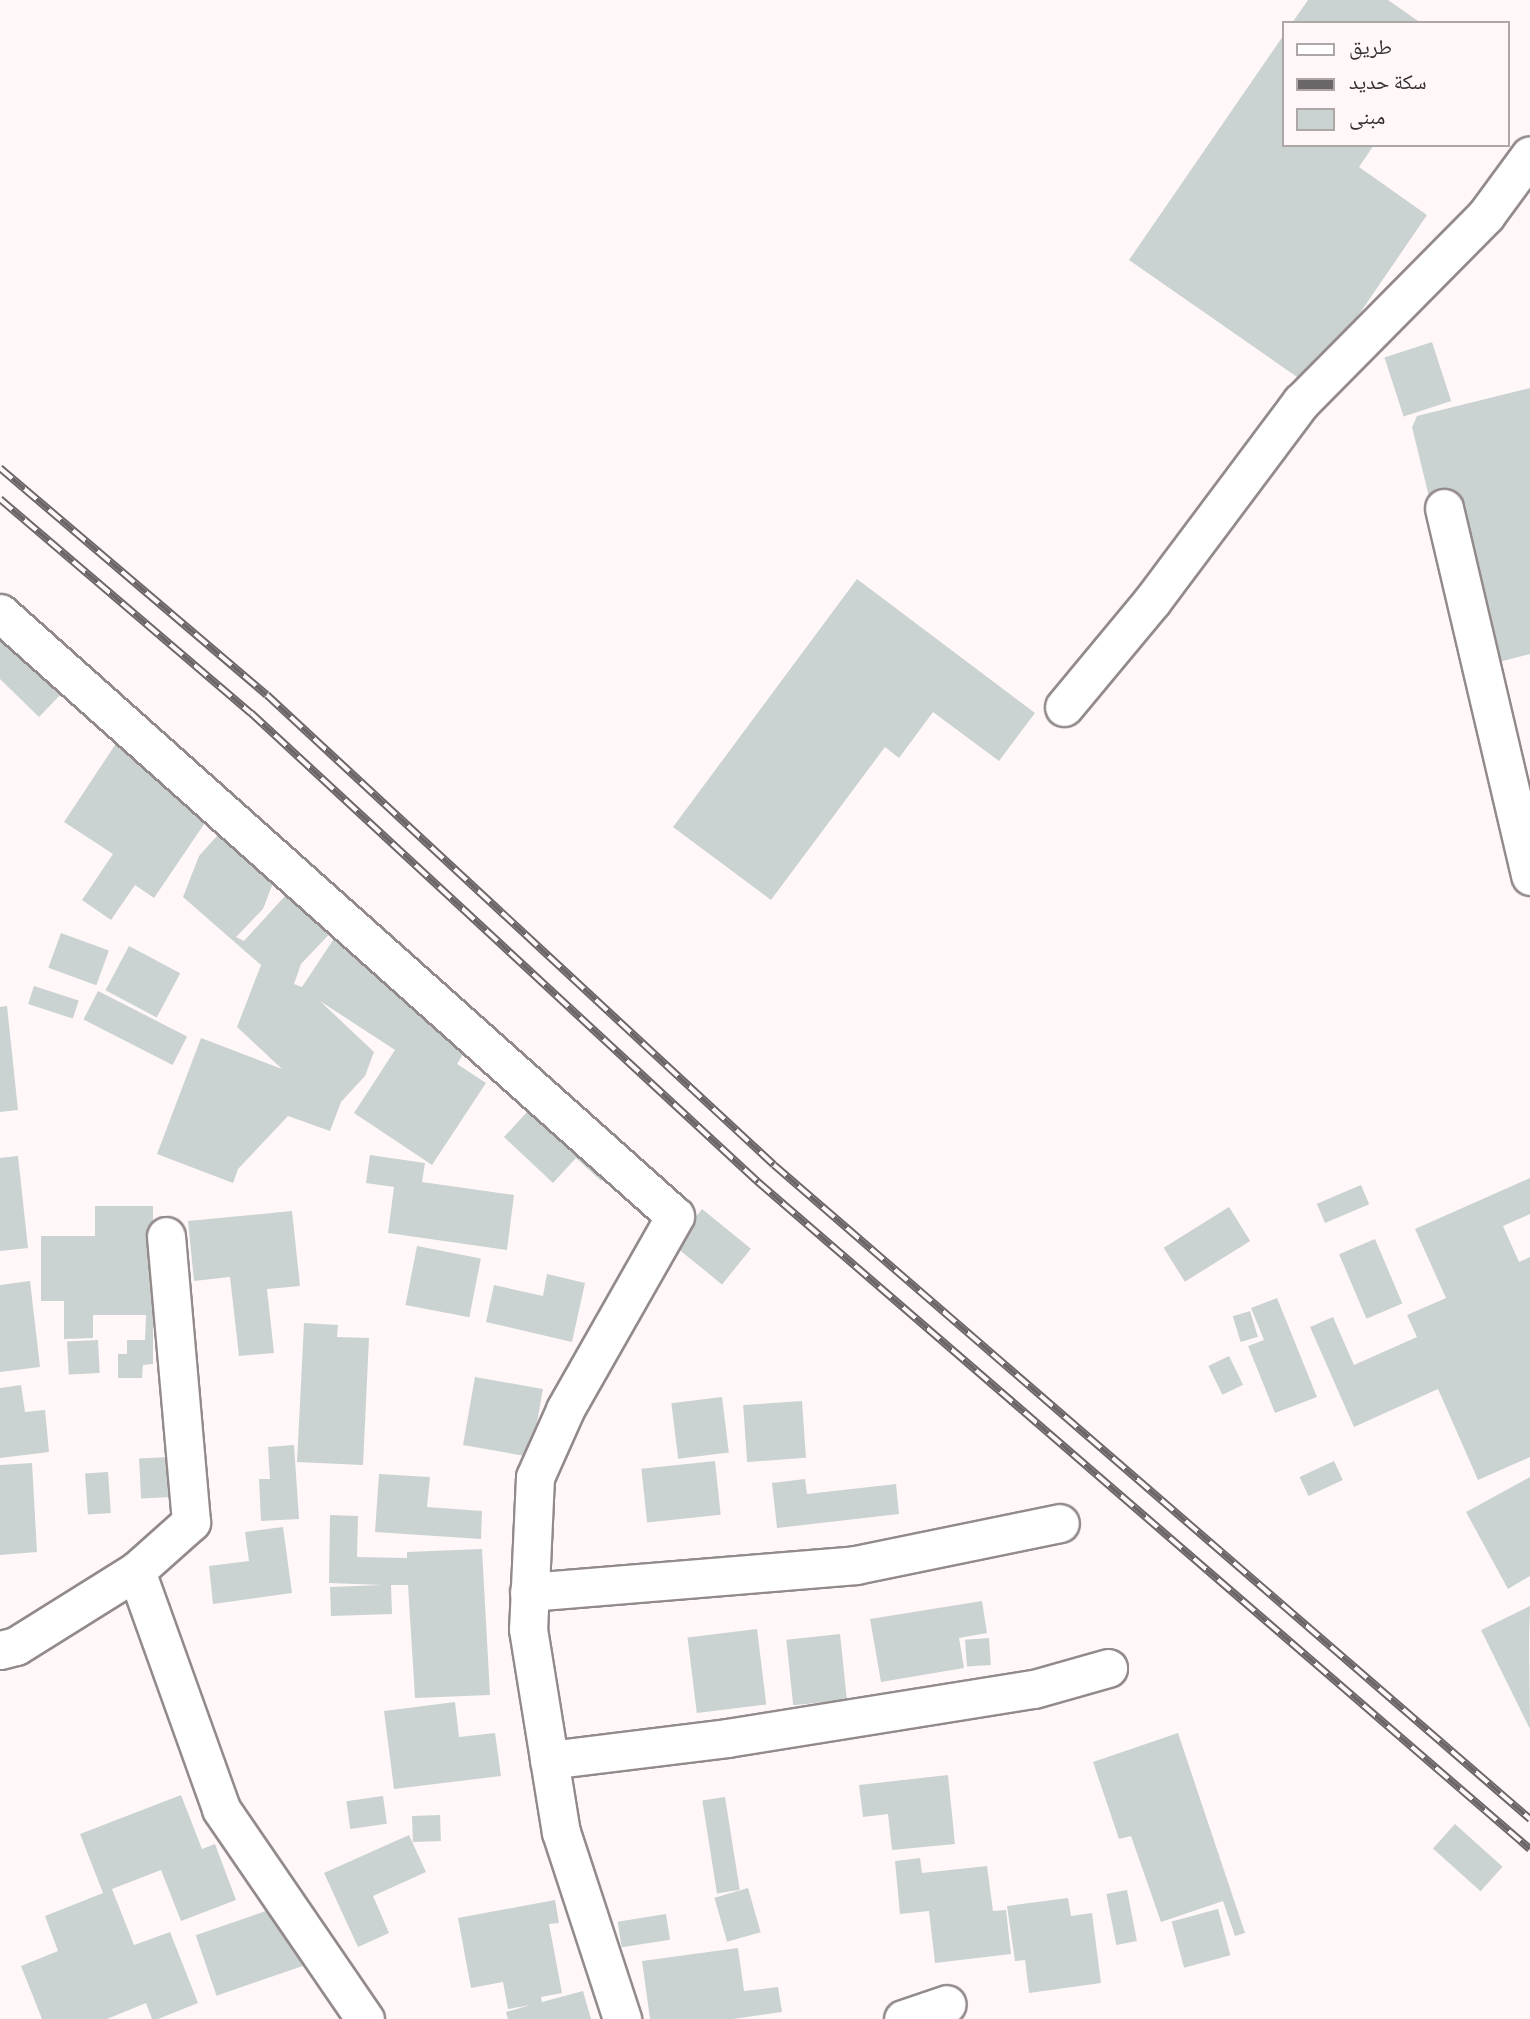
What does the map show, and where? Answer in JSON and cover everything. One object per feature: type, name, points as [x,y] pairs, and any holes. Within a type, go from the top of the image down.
[{"type":"street","points":[[1064,707],[1152,601],[1301,402],[1486,215],[1530,155]]},
{"type":"street","points":[[1444,508],[1530,876]]},
{"type":"street","points":[[0,613],[675,1216],[565,1410],[535,1477],[528,1629],[549,1760],[561,1832],[622,2019]]},
{"type":"street","points":[[0,1650],[16,1646],[136,1572],[191,1522],[166,1236]]},
{"type":"street","points":[[530,1592],[856,1565],[1060,1523]]},
{"type":"street","points":[[136,1572],[221,1809],[365,2019]]},
{"type":"street","points":[[549,1760],[727,1738],[1034,1689],[1108,1668]]},
{"type":"street","points":[[903,2019],[947,2004]]},
{"type":"building","points":[[1308,0],[1388,0],[1418,21],[1293,21]]},
{"type":"building","points":[[1282,37],[1282,147],[1373,147],[1359,167],[1427,215],[1310,386],[1129,260]]},
{"type":"building","points":[[1432,342],[1451,401],[1404,416],[1384,357]]},
{"type":"building","points":[[1530,388],[1530,654],[1495,663],[1465,645],[1412,427],[1417,416]]},
{"type":"building","points":[[857,579],[1035,713],[999,761],[933,712],[899,758],[885,747],[771,900],[673,827]]},
{"type":"building","points":[[0,633],[63,692],[39,717],[0,679]]},
{"type":"building","points":[[117,742],[215,808],[154,898],[135,885],[111,920],[82,900],[113,854],[64,822]]},
{"type":"building","points":[[225,827],[276,875],[263,909],[236,937],[244,941],[295,885],[338,925],[301,964],[294,984],[302,987],[335,937],[478,1030],[457,1064],[486,1083],[432,1165],[354,1113],[395,1050],[320,1001],[374,1052],[365,1076],[341,1102],[330,1131],[288,1116],[238,1169],[233,1183],[157,1154],[201,1038],[282,1069],[237,1027],[261,965],[183,897],[199,856]]},
{"type":"building","points":[[61,933],[109,950],[96,985],[48,968]]},
{"type":"building","points":[[129,946],[180,973],[157,1017],[106,990]]},
{"type":"building","points":[[34,986],[79,1001],[73,1019],[28,1004]]},
{"type":"building","points":[[98,991],[187,1036],[173,1065],[83,1020]]},
{"type":"building","points":[[7,1006],[18,1110],[0,1112],[0,1007]]},
{"type":"building","points":[[540,1098],[614,1166],[601,1181],[576,1158],[553,1183],[504,1137]]},
{"type":"building","points":[[370,1155],[425,1163],[422,1182],[514,1195],[507,1250],[388,1233],[394,1187],[366,1183]]},
{"type":"building","points":[[18,1156],[28,1248],[0,1251],[0,1158]]},
{"type":"building","points":[[1530,1178],[1530,1214],[1503,1226],[1519,1262],[1530,1257],[1530,1457],[1478,1480],[1438,1389],[1354,1427],[1310,1327],[1333,1317],[1354,1365],[1417,1337],[1407,1315],[1446,1298],[1415,1229]]},
{"type":"building","points":[[1361,1185],[1369,1204],[1325,1223],[1317,1204]]},
{"type":"building","points":[[95,1206],[153,1206],[153,1364],[143,1365],[142,1378],[118,1378],[118,1354],[127,1354],[127,1340],[145,1340],[146,1315],[93,1315],[93,1338],[64,1339],[64,1301],[41,1301],[41,1236],[95,1236]]},
{"type":"building","points":[[1229,1207],[1250,1241],[1185,1282],[1164,1248]]},
{"type":"building","points":[[702,1209],[751,1249],[722,1284],[673,1245]]},
{"type":"building","points":[[292,1211],[300,1286],[267,1289],[274,1353],[239,1356],[230,1277],[194,1281],[188,1221]]},
{"type":"building","points":[[1375,1239],[1402,1303],[1366,1319],[1339,1254]]},
{"type":"building","points":[[417,1246],[481,1258],[469,1317],[406,1305]]},
{"type":"building","points":[[547,1274],[585,1283],[572,1342],[486,1322],[494,1285],[543,1296]]},
{"type":"building","points":[[30,1281],[40,1367],[0,1372],[0,1285]]},
{"type":"building","points":[[1277,1298],[1317,1397],[1275,1413],[1248,1346],[1264,1340],[1251,1308]]},
{"type":"building","points":[[1250,1311],[1258,1337],[1241,1342],[1233,1316]]},
{"type":"building","points":[[304,1323],[338,1325],[337,1337],[369,1338],[363,1465],[297,1462]]},
{"type":"building","points":[[98,1340],[100,1373],[69,1375],[67,1342]]},
{"type":"building","points":[[1229,1356],[1243,1385],[1222,1395],[1208,1366]]},
{"type":"building","points":[[475,1377],[543,1389],[531,1457],[463,1445]]},
{"type":"building","points":[[21,1385],[25,1412],[45,1410],[49,1452],[0,1458],[0,1388]]},
{"type":"building","points":[[722,1397],[729,1453],[678,1459],[671,1403]]},
{"type":"building","points":[[802,1401],[806,1458],[747,1462],[743,1405]]},
{"type":"building","points":[[294,1445],[299,1519],[261,1521],[259,1479],[270,1479],[268,1447]]},
{"type":"building","points":[[170,1457],[172,1497],[141,1499],[139,1459]]},
{"type":"building","points":[[715,1461],[721,1515],[647,1522],[641,1469]]},
{"type":"building","points":[[1334,1461],[1343,1480],[1308,1496],[1300,1477]]},
{"type":"building","points":[[32,1463],[37,1552],[0,1555],[0,1465]]},
{"type":"building","points":[[108,1472],[111,1513],[88,1515],[85,1474]]},
{"type":"building","points":[[379,1474],[430,1477],[427,1507],[482,1511],[481,1539],[375,1532]]},
{"type":"building","points":[[1530,1477],[1530,1576],[1508,1589],[1466,1512]]},
{"type":"building","points":[[805,1479],[807,1494],[896,1484],[899,1514],[777,1528],[772,1483]]},
{"type":"building","points":[[330,1515],[358,1516],[357,1557],[407,1558],[407,1552],[482,1549],[490,1695],[415,1698],[408,1585],[391,1585],[392,1614],[331,1616],[330,1587],[382,1585],[329,1583]]},
{"type":"building","points":[[283,1527],[292,1593],[213,1604],[209,1566],[249,1561],[245,1532]]},
{"type":"building","points":[[982,1601],[987,1633],[959,1638],[964,1668],[881,1682],[870,1619]]},
{"type":"building","points":[[1530,1606],[1529,1637],[1530,1729],[1481,1630]]},
{"type":"building","points":[[757,1629],[766,1704],[697,1713],[688,1638]]},
{"type":"building","points":[[840,1634],[847,1700],[793,1705],[786,1640]]},
{"type":"building","points":[[989,1638],[991,1665],[967,1667],[965,1640]]},
{"type":"building","points":[[455,1702],[459,1737],[495,1733],[501,1776],[394,1789],[384,1711]]},
{"type":"building","points":[[1178,1733],[1245,1933],[1235,1936],[1223,1901],[1161,1922],[1131,1836],[1119,1839],[1093,1762]]},
{"type":"building","points":[[948,1775],[955,1844],[892,1850],[888,1814],[863,1817],[859,1785]]},
{"type":"building","points":[[181,1795],[202,1849],[215,1844],[236,1900],[181,1921],[161,1870],[112,1889],[134,1945],[170,1932],[198,2003],[158,2019],[152,2019],[146,2003],[107,2019],[42,2019],[21,1966],[58,1951],[45,1916],[103,1893],[80,1834]]},
{"type":"building","points":[[383,1796],[387,1824],[350,1829],[346,1801]]},
{"type":"building","points":[[725,1797],[740,1890],[717,1893],[702,1801]]},
{"type":"building","points":[[440,1815],[441,1841],[413,1842],[412,1816]]},
{"type":"building","points":[[1455,1824],[1503,1867],[1480,1891],[1433,1849]]},
{"type":"building","points":[[409,1835],[426,1872],[373,1896],[389,1933],[358,1947],[324,1873]]},
{"type":"building","points":[[920,1858],[922,1873],[987,1866],[993,1911],[1006,1910],[1011,1954],[935,1963],[929,1911],[900,1914],[895,1861]]},
{"type":"building","points":[[748,1888],[761,1932],[727,1942],[714,1898]]},
{"type":"building","points":[[1127,1890],[1137,1941],[1116,1945],[1106,1894]]},
{"type":"building","points":[[1068,1898],[1071,1916],[1092,1913],[1101,1983],[1029,1993],[1025,1960],[1015,1961],[1007,1906]]},
{"type":"building","points":[[555,1900],[559,1923],[549,1924],[562,1993],[541,1997],[542,2002],[583,1991],[591,2019],[508,2019],[506,2012],[531,2005],[508,2009],[503,1982],[471,1988],[458,1918]]},
{"type":"building","points":[[295,1901],[316,1962],[217,1996],[196,1935]]},
{"type":"building","points":[[1218,1909],[1230,1955],[1184,1968],[1172,1921]]},
{"type":"building","points":[[666,1914],[670,1940],[622,1947],[618,1922]]},
{"type":"building","points":[[738,1948],[744,1991],[778,1987],[782,2012],[733,2019],[650,2019],[642,1961]]},
{"type":"railway","points":[[0,468],[267,695],[774,1165],[1530,1819]]},
{"type":"railway","points":[[0,499],[251,713],[758,1182],[1530,1849]]}]
